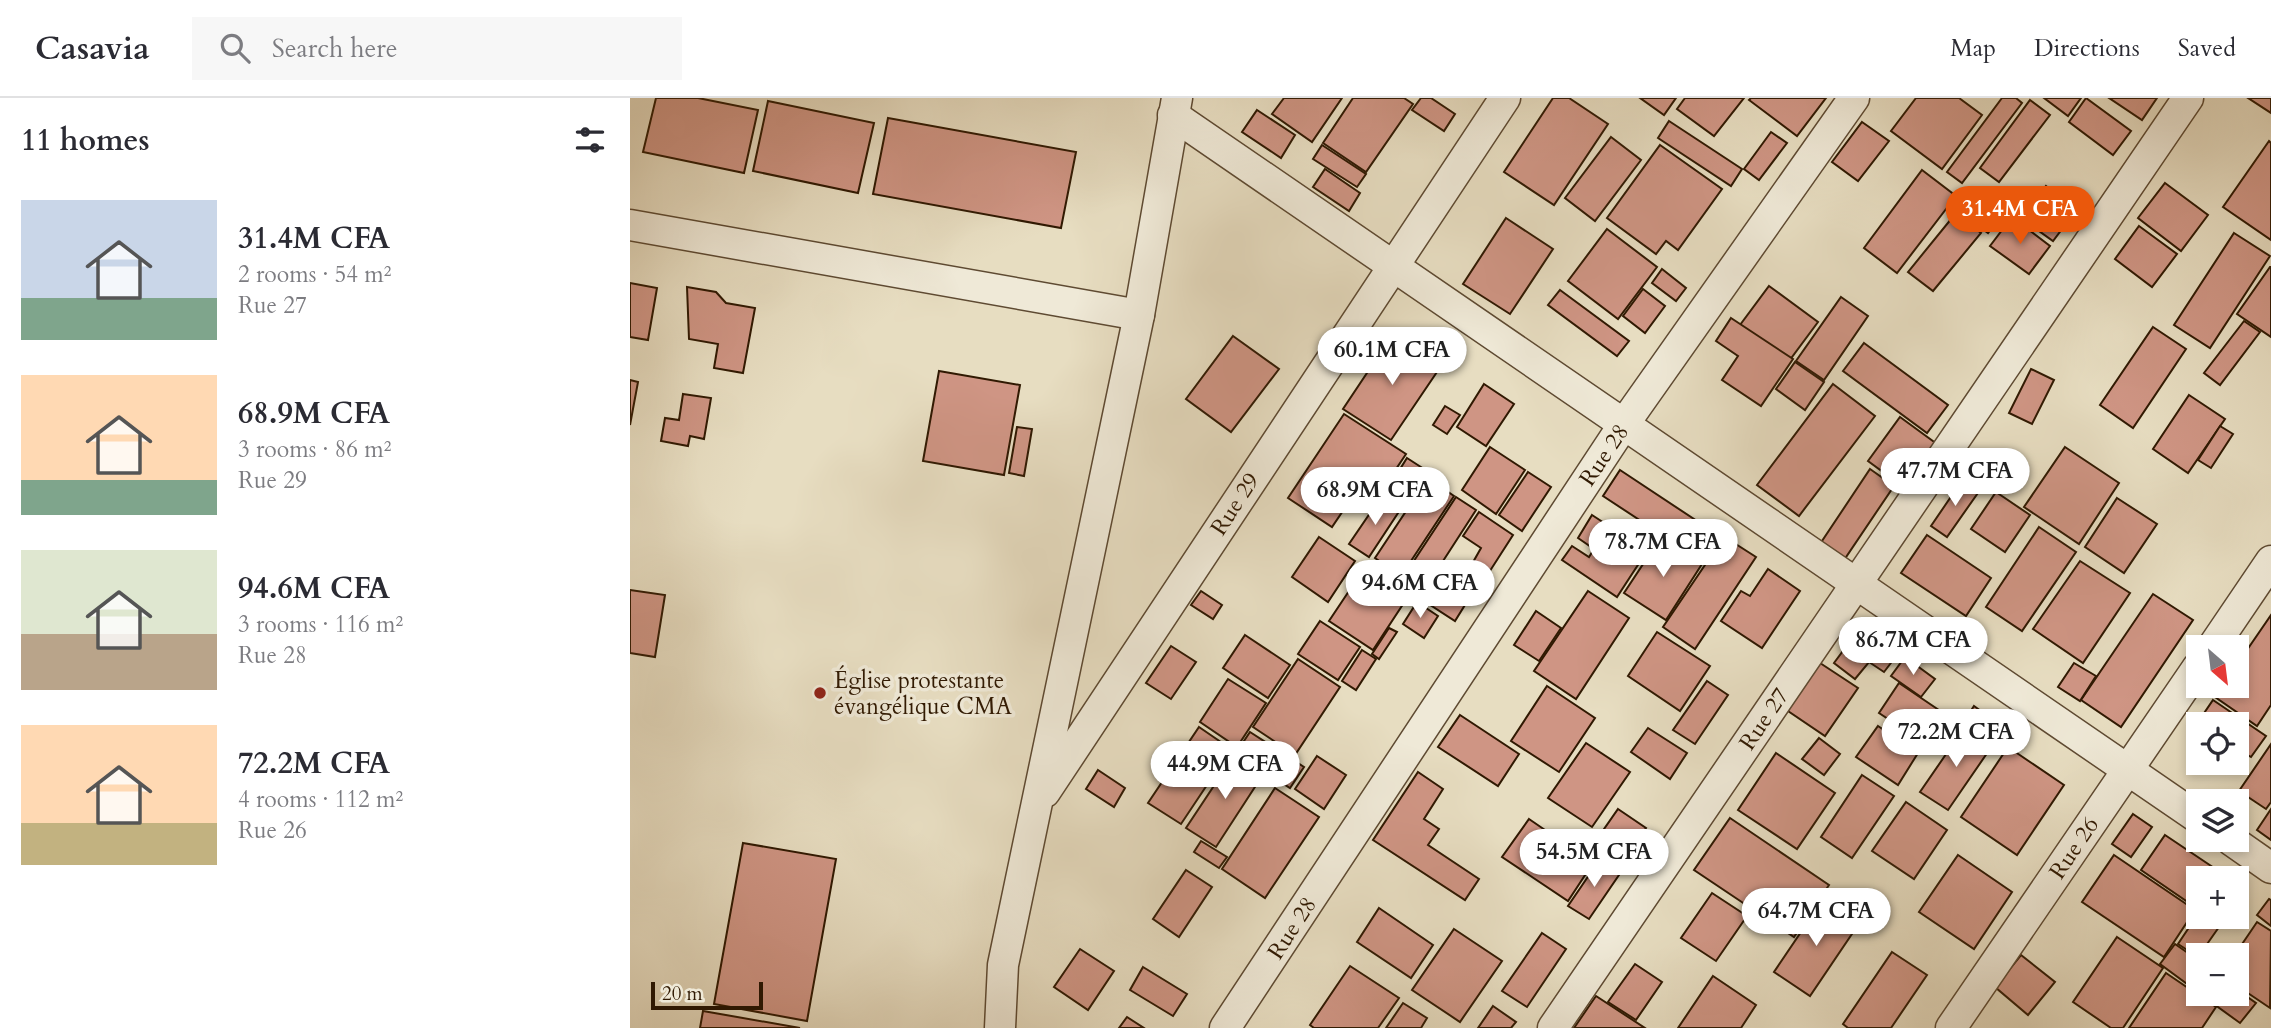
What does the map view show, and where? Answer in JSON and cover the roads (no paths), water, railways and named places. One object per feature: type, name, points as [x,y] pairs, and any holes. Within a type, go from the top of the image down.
[{"type":"street","name":"Rue 29","points":[[1036,807],[1392,265],[1505,98]]},
{"type":"street","name":"Rue 28","points":[[1225,1028],[1624,424],[1854,98]]},
{"type":"street","name":"Rue 27","points":[[1553,1028],[2188,98]]},
{"type":"street","points":[[1000,1028],[1003,965],[1139,315],[1175,106],[1392,265],[2186,810]]},
{"type":"street","points":[[630,225],[1139,315]]},
{"type":"street","points":[[2220,635],[2271,561]]},
{"type":"street","name":"Rue 26","points":[[1951,1028],[2186,685]]},
{"type":"street","points":[[2248,852],[2271,868]]},
{"type":"place","name":"Église protestante évangélique CMA","points":[[820,693]]}]
